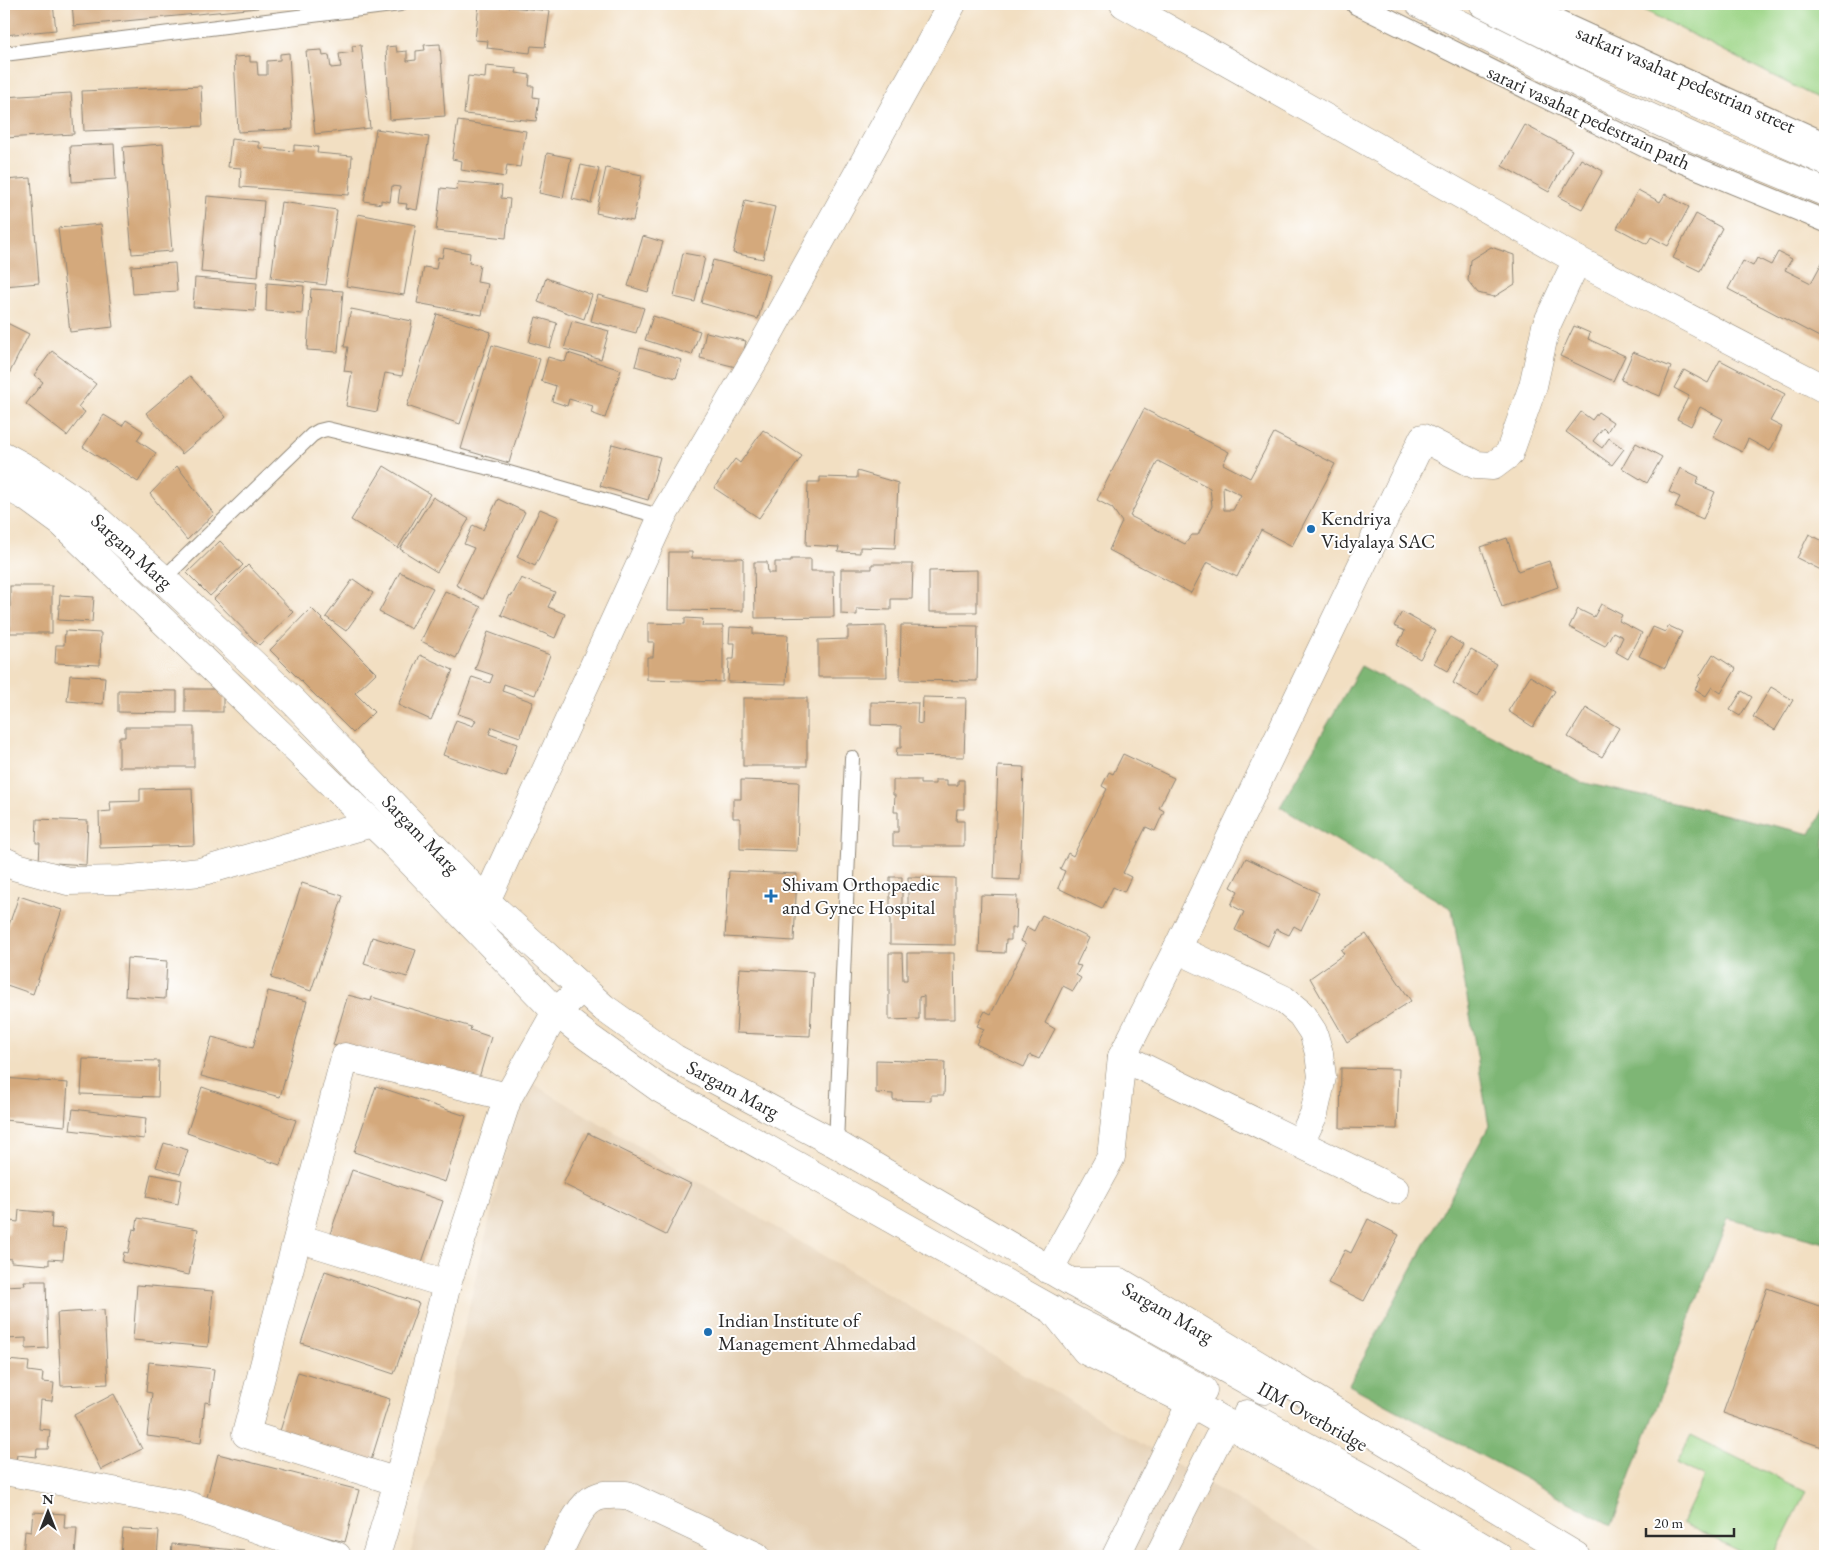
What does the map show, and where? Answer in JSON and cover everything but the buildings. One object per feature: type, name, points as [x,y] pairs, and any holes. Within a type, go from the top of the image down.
[{"type":"street","points":[[471,924],[486,901],[662,517],[761,349],[952,4]]},
{"type":"street","points":[[1124,4],[1576,260],[1825,389]]},
{"type":"street","name":"sarari vasahat pedestrain path","points":[[1357,4],[1648,148],[1825,221]]},
{"type":"street","points":[[1420,4],[1614,101],[1697,139],[1825,192]]},
{"type":"street","points":[[1484,4],[1589,56],[1825,161]]},
{"type":"street","name":"sarkari vasahat pedestrian street","points":[[1520,4],[1825,142]]},
{"type":"street","points":[[1060,1276],[1111,1157],[1122,1057],[1177,948],[1423,438],[1476,465],[1493,466],[1509,454],[1534,386],[1546,326],[1576,260]]},
{"type":"street","name":"Sargam Marg","points":[[4,456],[36,473],[78,502],[163,578],[294,702],[486,901],[604,1008],[674,1058],[836,1144],[1060,1276],[1120,1282],[1576,1556]]},
{"type":"street","name":"Sargam Marg","points":[[4,484],[25,496],[62,523],[372,823],[556,1012],[588,1037],[659,1088],[1053,1310],[1086,1350],[1194,1395],[1226,1423],[1459,1556]]},
{"type":"street","points":[[4,861],[17,867],[68,881],[121,880],[200,872],[372,823]]},
{"type":"street","points":[[1177,948],[1283,1000],[1300,1014],[1313,1032],[1319,1053],[1322,1077],[1314,1114],[1300,1143]]},
{"type":"street","points":[[376,1556],[398,1482],[447,1284],[508,1097],[556,1012],[582,988]]},
{"type":"street","points":[[398,1482],[246,1434],[345,1057],[508,1097]]},
{"type":"street","points":[[1122,1057],[1395,1190]]},
{"type":"street","points":[[298,1238],[447,1284]]},
{"type":"street","name":"IIM Overbridge","points":[[1060,1276],[1383,1455],[1551,1556]]},
{"type":"street","points":[[1116,1556],[1194,1395]]},
{"type":"street","name":"IIM Overbridge","points":[[1194,1395],[1367,1478],[1498,1556]]},
{"type":"street","points":[[1159,1556],[1226,1423]]},
{"type":"street","points":[[4,1472],[184,1504],[337,1556]]},
{"type":"street","points":[[557,1556],[583,1509],[594,1498],[608,1494],[626,1494],[756,1556]]},
{"type":"lane","points":[[4,54],[400,4]]},
{"type":"lane","points":[[163,578],[312,435],[327,429],[502,471],[662,517]]},
{"type":"lane","points":[[836,1144],[852,758]]},
{"type":"shaded area","name":"Indian Institute of Management Ahmedabad","points":[[530,1082],[1331,1556],[410,1556],[516,1108]]},
{"type":"green space","points":[[1632,4],[1825,4],[1825,102]]},
{"type":"green space","points":[[1361,666],[1580,782],[1811,834],[1825,807],[1825,1243],[1728,1218],[1612,1525],[1349,1385],[1489,1126],[1452,909],[1280,807]]},
{"type":"green space","points":[[1691,1435],[1806,1492],[1774,1556],[1750,1556],[1682,1523],[1704,1477],[1677,1463]]},
{"type":"place","name":"Kendriya Vidyalaya SAC","points":[[1311,529]]},
{"type":"place","name":"Shivam Orthopaedic and Gynec Hospital","points":[[771,896]]},
{"type":"place","name":"Indian Institute of Management Ahmedabad","points":[[708,1332]]}]
